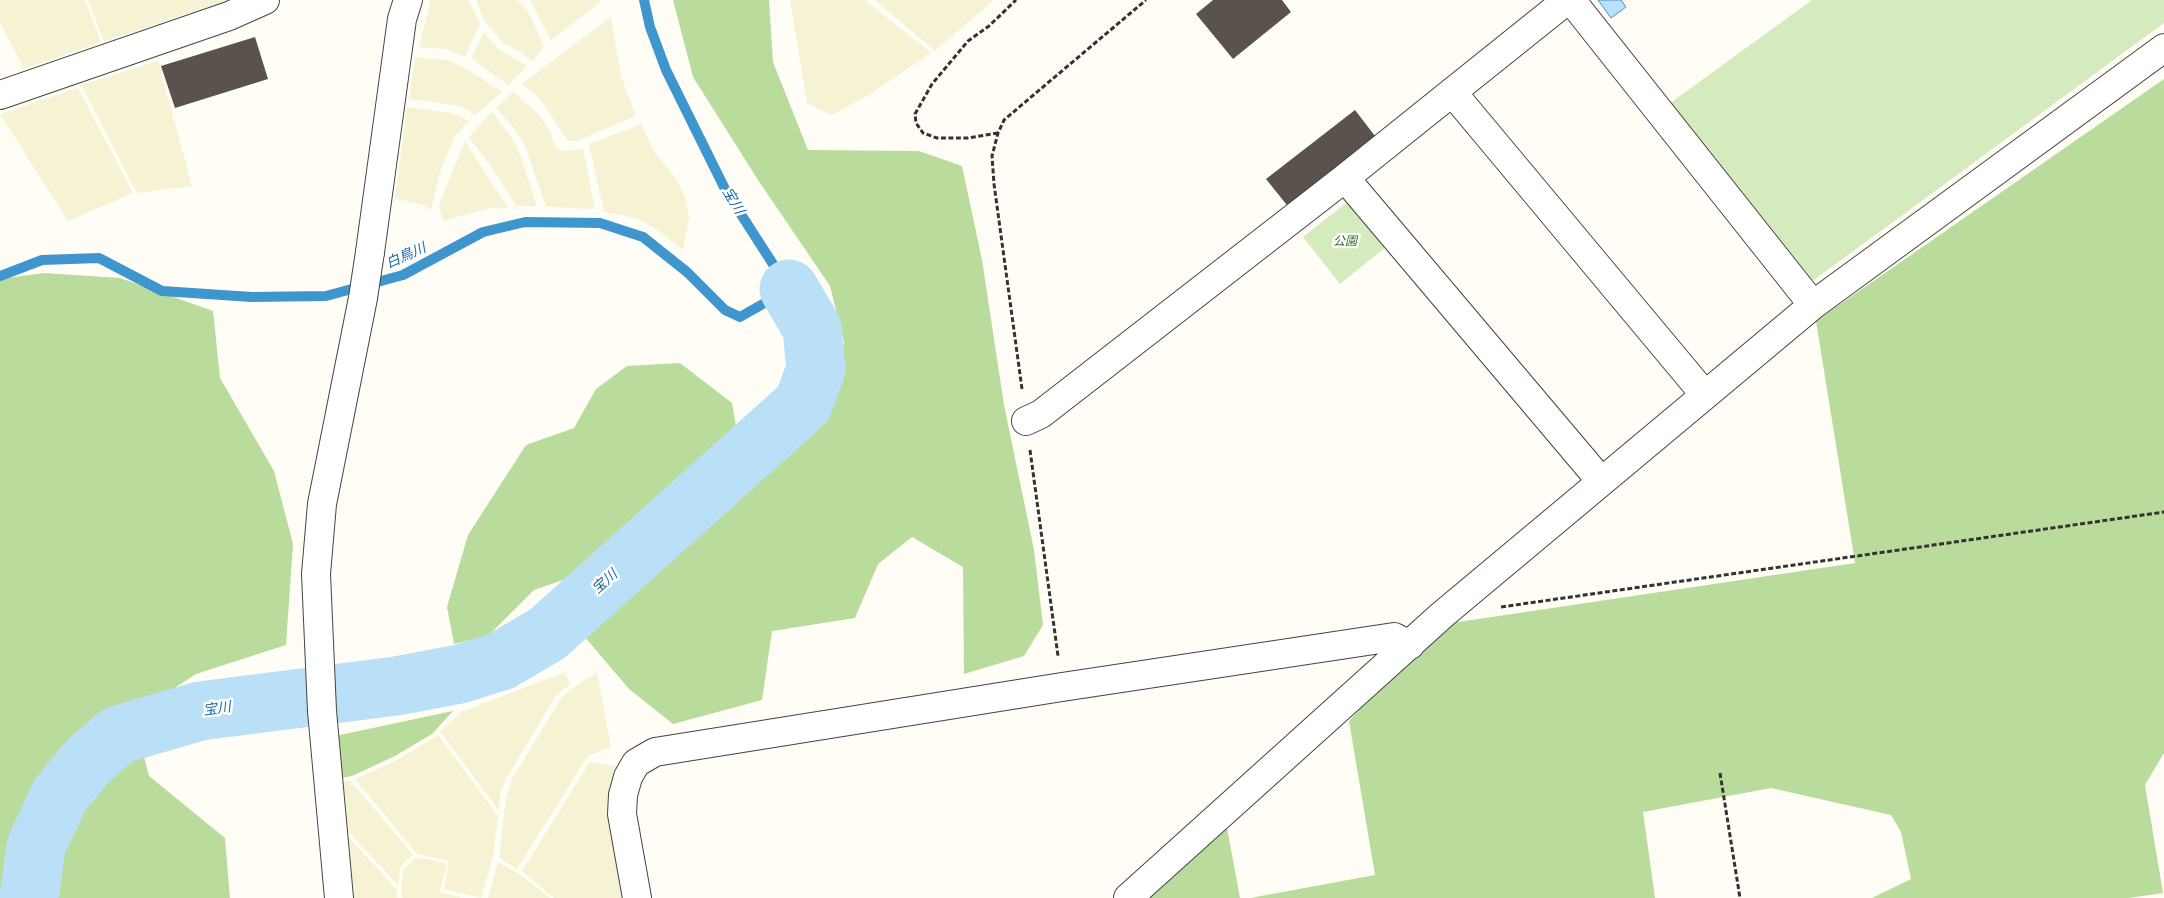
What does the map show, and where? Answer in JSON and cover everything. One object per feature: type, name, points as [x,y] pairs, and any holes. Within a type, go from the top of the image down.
[{"type":"street","points":[[0,95],[229,16],[265,0]]},
{"type":"street","points":[[340,898],[322,711],[316,574],[322,504],[363,298],[402,19],[408,0]]},
{"type":"street","points":[[1026,421],[1042,414],[1345,178],[1567,0]]},
{"type":"street","points":[[1571,0],[1814,305]]},
{"type":"street","points":[[1128,898],[1442,615],[1814,305],[2164,48]]},
{"type":"street","points":[[1452,92],[1705,395]]},
{"type":"street","points":[[1345,178],[1601,481]]},
{"type":"street","points":[[637,898],[622,814],[623,796],[628,777],[636,763],[655,752],[1062,687],[1394,637],[1410,645]]},
{"type":"path","points":[[998,133],[968,138],[936,138],[923,133],[916,123],[915,114],[932,84],[968,40],[989,26],[1016,0]]},
{"type":"path","points":[[1062,687],[994,184],[992,156],[998,133],[1004,120],[1146,0]]},
{"type":"path","points":[[1492,608],[2164,512]]},
{"type":"path","points":[[1720,773],[1740,898]]},
{"type":"shaded area","points":[[0,0],[85,0],[101,42],[24,69],[0,23]]},
{"type":"shaded area","points":[[88,0],[230,0],[104,41]]},
{"type":"shaded area","points":[[431,0],[469,0],[480,24],[465,57],[447,49],[419,47]]},
{"type":"shaded area","points":[[476,0],[517,0],[528,11],[544,46],[532,61],[519,51],[503,43],[484,20]]},
{"type":"shaded area","points":[[530,0],[600,0],[601,2],[551,40]]},
{"type":"shaded area","points":[[790,0],[865,0],[931,53],[869,95],[831,115],[807,103]]},
{"type":"shaded area","points":[[875,0],[994,0],[935,51]]},
{"type":"shaded area","points":[[611,17],[621,76],[636,116],[576,141],[568,141],[536,95],[522,84]]},
{"type":"shaded area","points":[[484,32],[498,49],[528,66],[508,85],[471,58]]},
{"type":"shaded area","points":[[415,57],[447,60],[467,69],[502,92],[475,115],[461,106],[409,99]]},
{"type":"shaded area","points":[[158,61],[192,186],[137,193],[81,85]]},
{"type":"shaded area","points":[[78,88],[133,193],[68,221],[0,114]]},
{"type":"shaded area","points":[[513,92],[538,114],[550,131],[555,146],[563,151],[583,149],[595,209],[546,207],[526,148],[514,128],[496,108]]},
{"type":"shaded area","points":[[407,107],[452,113],[469,121],[455,136],[440,172],[431,210],[424,205],[395,198]]},
{"type":"shaded area","points":[[492,111],[517,146],[537,206],[516,206],[494,171],[469,137]]},
{"type":"shaded area","points":[[642,124],[653,150],[678,181],[687,203],[689,218],[683,250],[656,229],[635,218],[604,212],[589,144]]},
{"type":"shaded area","points":[[465,141],[508,208],[490,208],[443,221],[439,204]]},
{"type":"shaded area","points":[[565,672],[570,684],[555,697],[506,779],[500,795],[499,811],[440,731],[461,712]]},
{"type":"shaded area","points":[[597,673],[611,747],[588,756],[517,869],[499,858],[506,798],[513,777],[562,697],[578,684]]},
{"type":"shaded area","points":[[438,735],[498,816],[493,856],[481,898],[444,889],[449,861],[417,854],[355,779],[397,760]]},
{"type":"shaded area","points":[[590,762],[621,767],[625,898],[554,898],[522,871]]},
{"type":"shaded area","points":[[350,780],[413,855],[401,866],[398,885],[341,824],[338,782]]},
{"type":"shaded area","points":[[342,830],[397,890],[397,898],[349,898]]},
{"type":"shaded area","points":[[415,858],[429,859],[447,864],[440,892],[462,898],[402,898],[401,882],[404,869]]},
{"type":"shaded area","points":[[498,862],[519,874],[550,898],[488,898]]},
{"type":"green space","points":[[673,0],[769,0],[773,62],[808,150],[919,151],[962,166],[982,260],[1004,405],[1034,550],[1043,625],[1024,656],[964,674],[963,567],[912,537],[878,564],[855,618],[772,631],[762,700],[673,724],[629,689],[584,636],[563,580],[534,590],[488,636],[454,644],[447,607],[468,535],[526,445],[574,428],[596,389],[627,366],[680,363],[732,403],[738,437],[776,458],[818,416],[844,342],[830,286],[758,180],[693,77]]},
{"type":"green space","points":[[1812,0],[2164,0],[2164,23],[1814,280],[1803,278],[1669,104]]},
{"type":"green space","points":[[2164,79],[2164,753],[2145,785],[2163,893],[2129,898],[1872,898],[1911,879],[1901,832],[1891,815],[1771,788],[1643,812],[1655,898],[1250,898],[1375,875],[1349,721],[1438,625],[1855,563],[1816,321]]},
{"type":"green space","name":"公園","points":[[1350,200],[1387,246],[1340,284],[1303,237]]},
{"type":"green space","points":[[44,273],[120,278],[213,311],[220,378],[274,471],[293,544],[286,645],[196,674],[133,715],[149,776],[225,838],[230,898],[0,898],[0,279]]},
{"type":"green space","points":[[453,711],[432,734],[395,756],[352,776],[337,779],[335,736]]},
{"type":"green space","points":[[1227,828],[1240,898],[1147,898]]},
{"type":"water","points":[[1598,0],[1621,0],[1626,7],[1611,18]]},
{"type":"building","points":[[1213,0],[1282,0],[1291,12],[1233,59],[1196,14]]},
{"type":"building","points":[[255,37],[268,79],[175,108],[161,66]]},
{"type":"building","points":[[1355,110],[1382,145],[1294,214],[1266,179]]},
{"type":"waterway","name":"白鳥川","points":[[0,276],[42,260],[99,258],[162,291],[252,297],[326,296],[403,275],[483,232],[525,222],[600,223],[643,237],[687,272],[725,310],[740,317],[789,289],[726,191],[666,70],[650,27],[644,0]]},
{"type":"waterway","name":"宝川","points":[[29,898],[36,846],[60,795],[88,761],[118,735],[200,711],[396,686],[460,674],[501,661],[547,634],[803,404],[816,369],[812,328],[789,289]]}]
